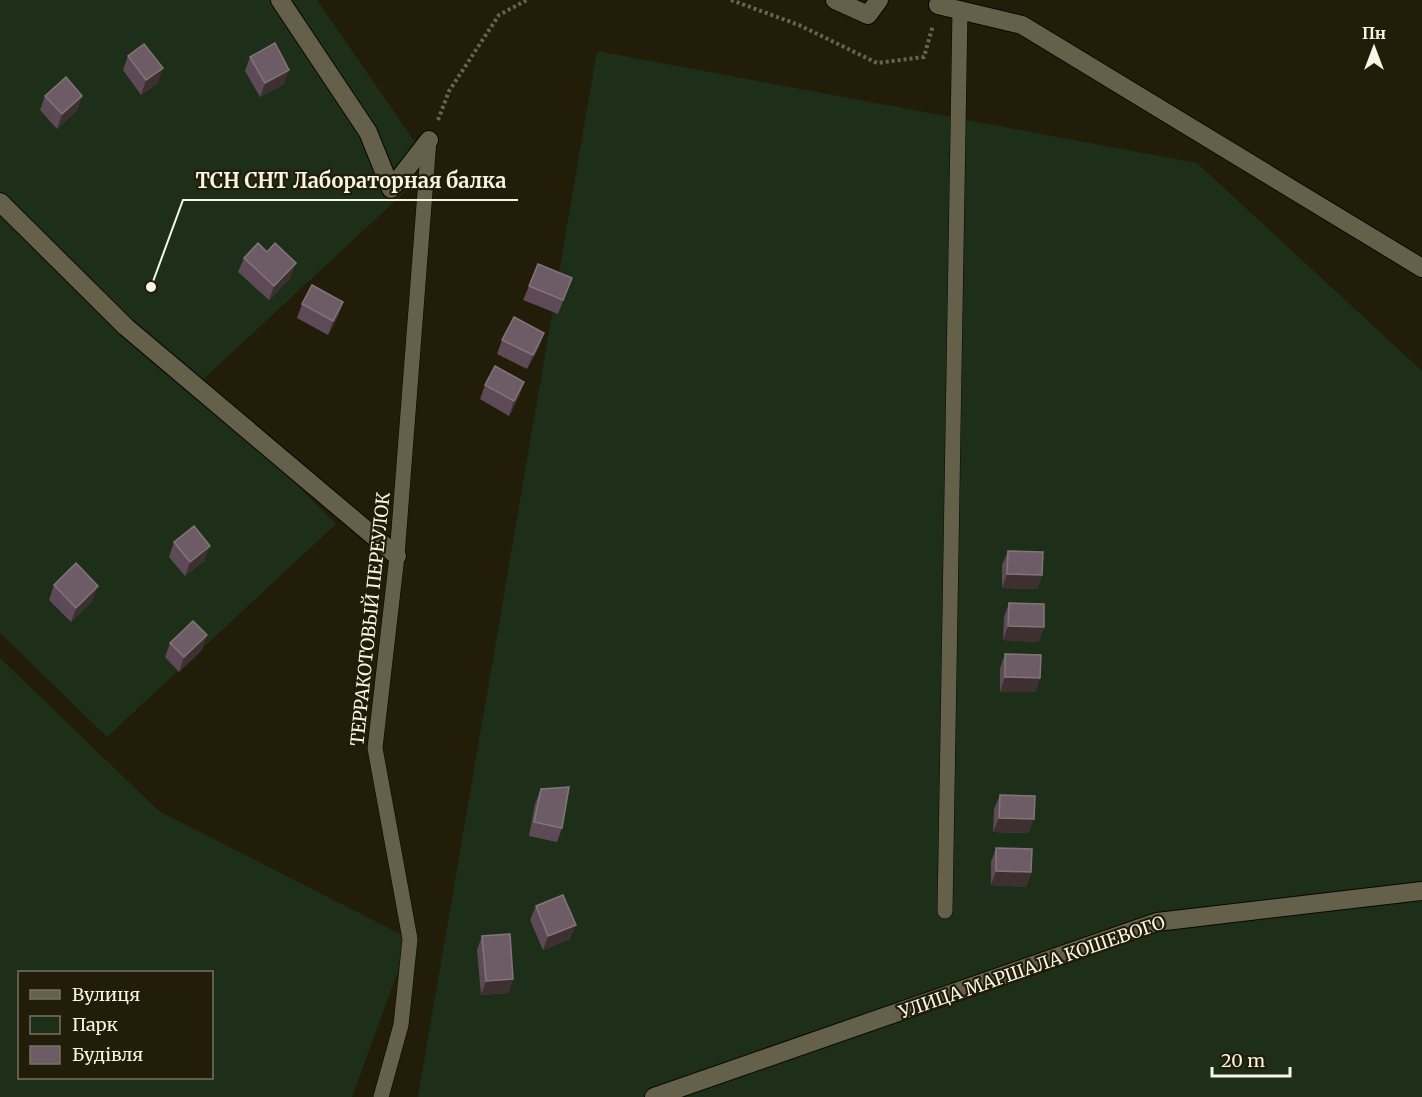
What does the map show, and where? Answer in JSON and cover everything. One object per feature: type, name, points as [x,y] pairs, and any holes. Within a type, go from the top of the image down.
[{"type":"street","points":[[280,0],[368,132],[391,189],[429,140]]},
{"type":"street","points":[[836,0],[868,15],[879,0]]},
{"type":"street","points":[[939,5],[1022,25],[1422,268]]},
{"type":"street","points":[[0,202],[126,327],[397,556]]},
{"type":"street","name":"УЛИЦА МАРШАЛА КОШЕВОГО","points":[[654,1097],[1157,922],[1422,891]]},
{"type":"lane","points":[[945,911],[960,10]]},
{"type":"lane","name":"ТЕРРАКОТОВЫЙ ПЕРЕУЛОК","points":[[381,1097],[401,1025],[410,939],[375,748],[397,556],[429,140]]},
{"type":"path","points":[[429,140],[449,91],[499,15],[527,0]]},
{"type":"path","points":[[731,0],[799,25],[877,63],[924,57],[939,5]]},
{"type":"green space","points":[[0,0],[317,0],[415,142],[408,189],[197,385],[336,524],[107,737],[0,633]]},
{"type":"green space","points":[[597,51],[1197,163],[1422,371],[1422,1097],[418,1097]]},
{"type":"green space","points":[[0,658],[159,811],[410,939],[352,1097],[0,1097]]},
{"type":"building","points":[[275,43],[289,70],[265,83],[250,57]]},
{"type":"building","points":[[144,44],[163,68],[146,80],[128,56]]},
{"type":"building","points":[[66,77],[82,96],[62,114],[45,96]]},
{"type":"building","points":[[258,243],[267,252],[275,243],[296,263],[274,286],[244,258]]},
{"type":"building","points":[[538,264],[572,278],[563,300],[529,286]]},
{"type":"building","points":[[312,285],[343,302],[333,321],[302,304]]},
{"type":"building","points":[[514,317],[544,333],[533,355],[502,340]]},
{"type":"building","points":[[495,366],[524,382],[514,401],[485,385]]},
{"type":"building","points":[[194,526],[210,546],[190,562],[174,542]]},
{"type":"building","points":[[1008,551],[1043,552],[1042,575],[1007,574]]},
{"type":"building","points":[[76,563],[98,586],[76,608],[54,585]]},
{"type":"building","points":[[1009,603],[1044,604],[1044,627],[1008,626]]},
{"type":"building","points":[[193,621],[207,635],[184,657],[170,643]]},
{"type":"building","points":[[1005,654],[1041,655],[1040,678],[1005,677]]},
{"type":"building","points":[[569,787],[562,828],[534,822],[541,789]]},
{"type":"building","points":[[1000,795],[1035,796],[1034,819],[999,818]]},
{"type":"building","points":[[996,848],[1032,849],[1031,872],[996,871]]},
{"type":"building","points":[[563,895],[576,925],[548,936],[536,906]]},
{"type":"building","points":[[510,934],[513,979],[486,981],[482,936]]},
{"type":"place","name":"ТСН СНТ Лабораторная балка","points":[[151,287]]}]
